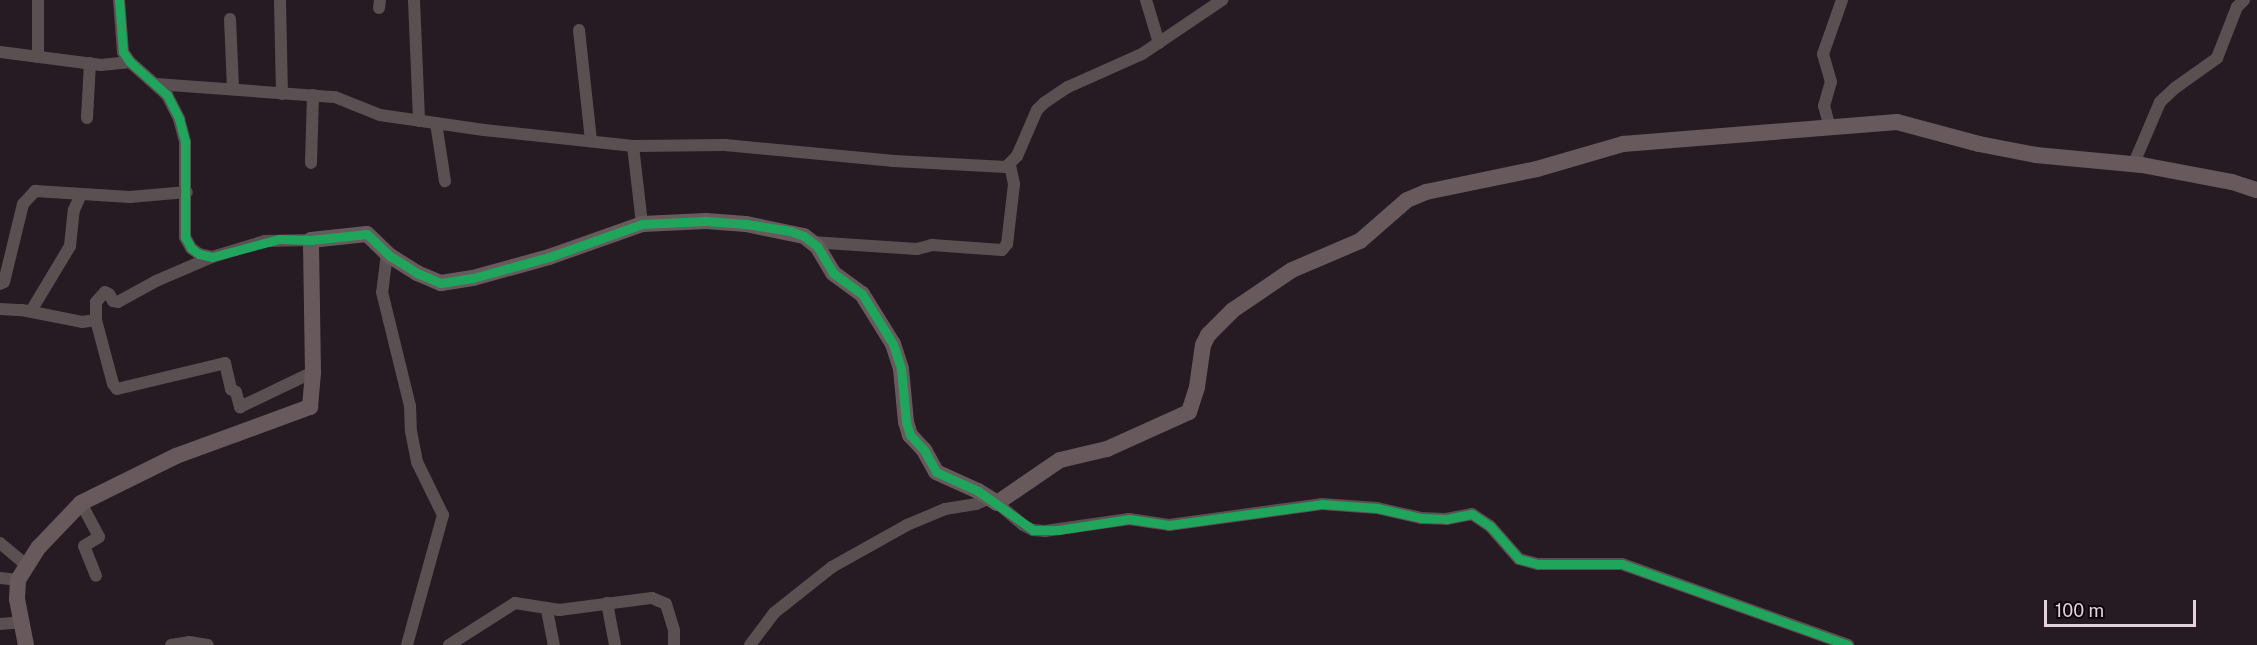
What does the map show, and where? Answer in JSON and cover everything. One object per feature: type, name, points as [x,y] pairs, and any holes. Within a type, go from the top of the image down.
[{"type":"street","points":[[38,0],[38,57]]},
{"type":"street","points":[[119,0],[123,52],[130,62],[167,95],[179,119],[185,142],[185,237],[191,248],[199,254],[212,257]]},
{"type":"street","points":[[280,0],[282,94]]},
{"type":"street","points":[[414,0],[419,121]]},
{"type":"street","points":[[1146,0],[1159,43]]},
{"type":"street","points":[[156,84],[313,95],[343,100],[380,115],[633,146],[725,145],[894,161],[991,167],[1010,165],[1017,156],[1037,111],[1044,103],[1068,87],[1142,54],[1222,0]]},
{"type":"street","points":[[1830,128],[1824,106],[1831,82],[1822,54],[1842,0]]},
{"type":"street","points":[[2134,163],[2160,102],[2175,88],[2217,58],[2237,8],[2244,0]]},
{"type":"street","points":[[230,19],[233,89]]},
{"type":"street","points":[[579,30],[591,141]]},
{"type":"street","points":[[0,52],[114,65],[130,62]]},
{"type":"street","points":[[87,118],[90,63]]},
{"type":"street","points":[[311,163],[313,95]]},
{"type":"street","points":[[750,645],[774,613],[832,567],[914,521],[945,509],[993,501],[1060,460],[1115,446],[1189,412],[1197,387],[1203,345],[1208,335],[1233,310],[1292,270],[1360,241],[1414,196],[1491,177],[1537,169],[1623,144],[1898,122],[1979,144],[2036,155],[2134,163],[2232,182],[2257,190]]},
{"type":"street","points":[[436,123],[445,181]]},
{"type":"street","points":[[633,146],[642,224]]},
{"type":"street","points":[[811,242],[917,249],[932,245],[1002,250],[1007,244],[1014,184],[1010,165]]},
{"type":"street","points":[[0,284],[4,282],[23,204],[29,196],[44,190],[130,197],[186,192]]},
{"type":"street","points":[[31,311],[70,246],[74,210],[81,194]]},
{"type":"street","points":[[313,372],[240,407],[236,392],[231,388],[225,363],[117,390],[113,384],[96,320],[96,302],[105,292],[113,301],[118,302],[156,281],[212,257],[265,241],[311,240],[367,234],[387,253],[429,280],[441,283],[455,282],[549,257],[642,224],[706,221],[790,231],[811,242],[824,256],[833,273],[862,294],[893,344],[901,369],[906,422],[910,435],[924,450],[936,472],[993,501],[1023,525],[1033,530],[1045,531],[1129,519],[1169,525],[1322,504],[1377,508],[1421,518],[1446,519],[1472,514],[1490,526],[1519,559],[1538,564],[1622,564],[1848,645]]},
{"type":"street","points":[[26,645],[16,589],[22,572],[52,531],[81,503],[176,456],[306,410],[312,403],[311,240]]},
{"type":"street","points":[[387,253],[382,292],[410,406],[411,431],[417,462],[443,515],[407,645]]},
{"type":"street","points":[[0,309],[31,311],[82,322],[96,320]]},
{"type":"street","points":[[81,503],[99,537],[84,546],[96,576]]},
{"type":"street","points":[[0,543],[22,572]]},
{"type":"street","points":[[0,578],[22,572]]},
{"type":"street","points":[[449,645],[505,609],[521,603],[547,610],[652,598],[666,604],[674,632],[674,645]]},
{"type":"street","points":[[607,603],[615,645]]},
{"type":"street","points":[[547,610],[554,645]]},
{"type":"street","points":[[0,624],[21,622]]},
{"type":"street","points":[[171,645],[189,642],[208,645]]},
{"type":"cycle path","points":[[119,0],[123,52],[130,62],[167,95],[179,119],[185,142],[185,237],[191,248],[199,254],[212,257],[279,239],[311,240],[367,234],[390,256],[417,273],[441,283],[473,278],[549,257],[642,224],[706,221],[790,231],[804,236],[817,246],[833,273],[862,294],[893,344],[901,369],[906,422],[910,435],[924,450],[936,472],[978,491],[1033,530],[1058,530],[1129,519],[1169,525],[1322,504],[1377,508],[1421,518],[1446,519],[1472,514],[1490,526],[1519,559],[1538,564],[1622,564],[1848,645]]}]
